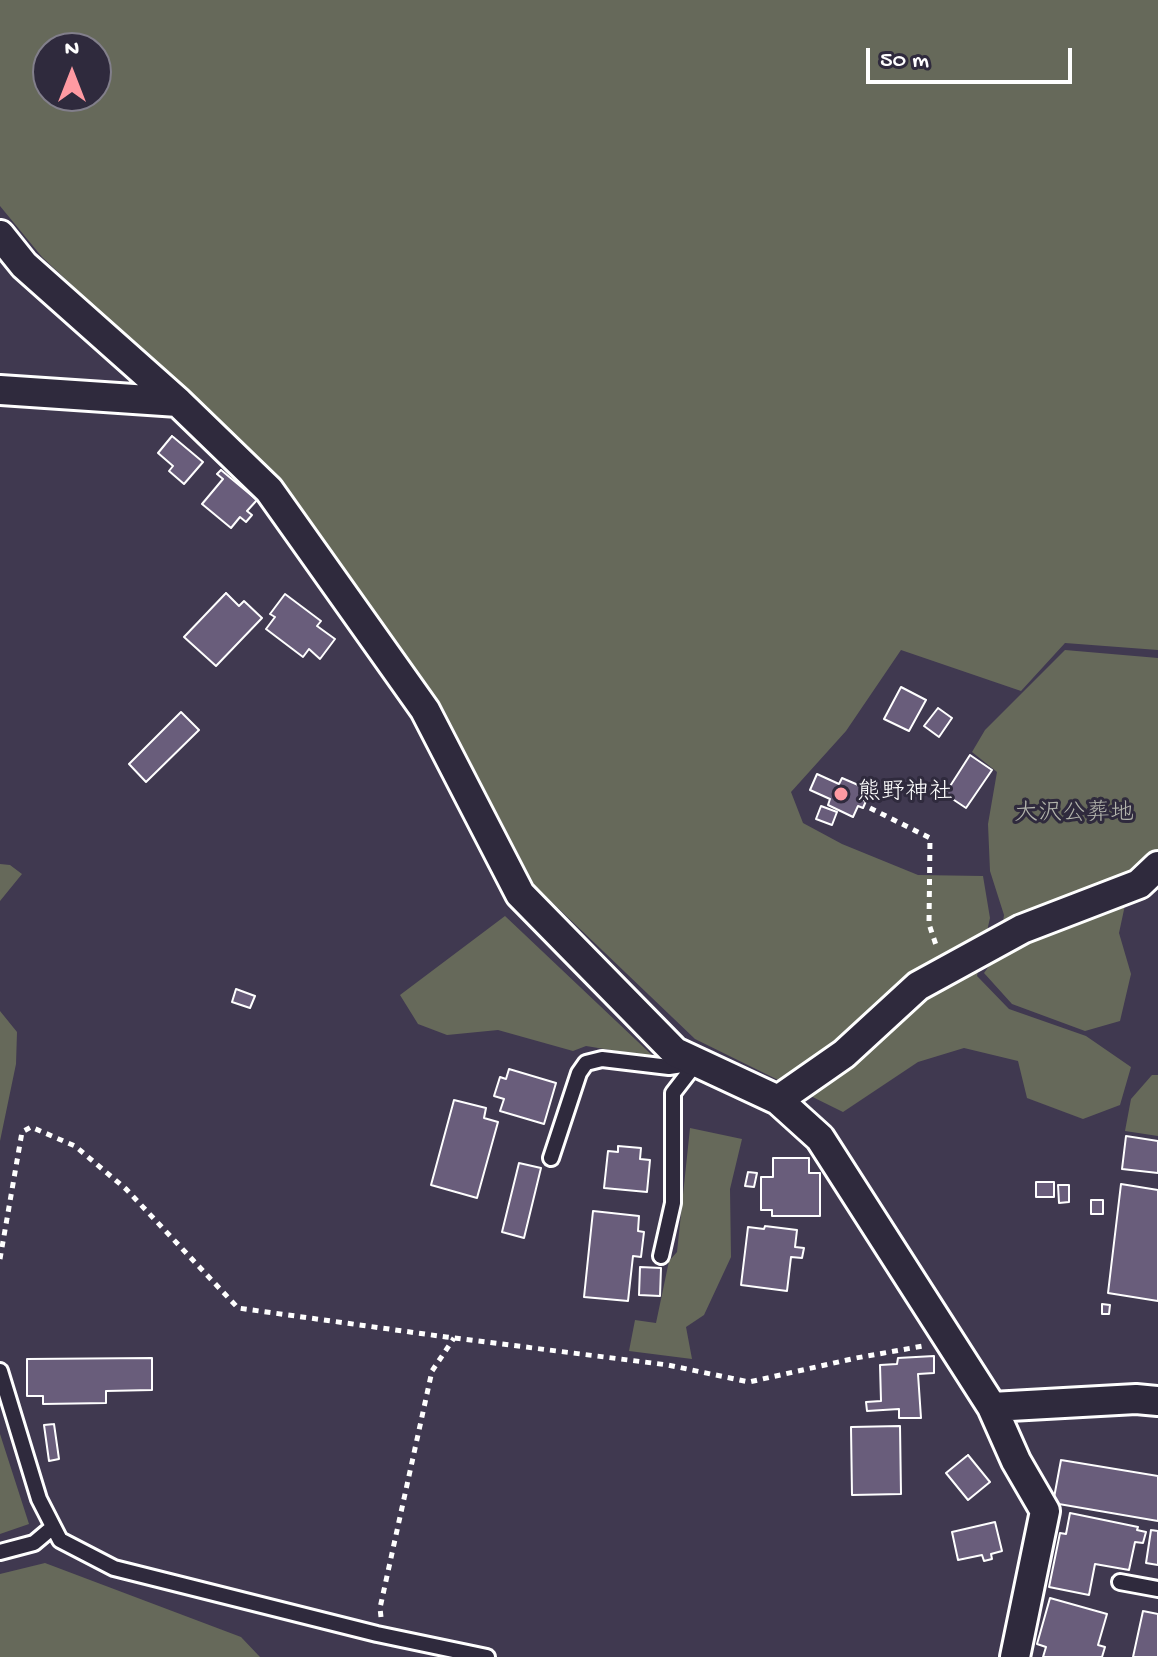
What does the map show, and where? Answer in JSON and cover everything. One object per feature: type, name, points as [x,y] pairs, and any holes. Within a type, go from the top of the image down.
[{"type":"street","points":[[0,235],[24,265],[178,402],[269,490],[425,710],[520,894],[675,1052],[778,1100],[820,1138],[992,1407],[1016,1461],[1045,1511],[1015,1657]]},
{"type":"street","points":[[0,390],[178,402]]},
{"type":"street","points":[[778,1100],[844,1054],[918,986],[1022,929],[1139,884],[1158,866]]},
{"type":"street","points":[[992,1407],[1136,1399],[1158,1401]]},
{"type":"lane","points":[[551,1158],[579,1073],[586,1063],[602,1059],[669,1067],[697,1062]]},
{"type":"lane","points":[[661,1256],[673,1203],[673,1093],[697,1062]]},
{"type":"lane","points":[[0,1371],[39,1499],[60,1540],[114,1568],[383,1635],[487,1657]]},
{"type":"lane","points":[[0,1552],[34,1543],[53,1527]]},
{"type":"lane","points":[[1120,1582],[1158,1589]]},
{"type":"path","points":[[870,808],[930,838],[929,924],[944,971]]},
{"type":"path","points":[[0,1259],[22,1132],[31,1127],[75,1146],[126,1189],[238,1308],[668,1365],[749,1382],[856,1358],[950,1342]]},
{"type":"path","points":[[383,1635],[380,1608],[432,1371],[454,1338]]},
{"type":"green space","points":[[0,0],[1158,0],[1158,650],[1065,643],[1021,691],[901,650],[846,731],[791,792],[803,823],[842,844],[918,875],[983,876],[990,918],[977,976],[1009,1009],[1086,1036],[1131,1067],[1120,1105],[1083,1119],[1027,1098],[1018,1061],[964,1048],[918,1062],[843,1112],[695,1039],[534,885],[443,708],[287,487],[42,257],[0,206]]},
{"type":"green space","name":"大沢公葬地","points":[[1065,650],[1158,658],[1158,854],[1131,877],[1119,933],[1131,974],[1120,1021],[1085,1031],[1012,1004],[984,973],[999,952],[1004,915],[990,871],[988,824],[997,772],[972,752],[985,730]]},
{"type":"green space","points":[[0,864],[10,865],[22,874],[0,901]]},
{"type":"green space","points":[[505,916],[654,1057],[586,1046],[573,1051],[498,1030],[447,1035],[418,1024],[400,995]]},
{"type":"green space","points":[[0,1011],[17,1032],[16,1064],[0,1141]]},
{"type":"green space","points":[[1152,1075],[1158,1075],[1158,1136],[1125,1131],[1131,1099]]},
{"type":"green space","points":[[690,1128],[742,1139],[730,1189],[731,1257],[704,1315],[686,1327],[692,1359],[629,1351],[635,1320],[656,1323],[669,1261],[677,1252]]},
{"type":"green space","points":[[0,1434],[29,1524],[0,1534]]},
{"type":"green space","points":[[45,1563],[241,1637],[260,1657],[0,1657],[0,1574]]},
{"type":"building","points":[[172,436],[203,462],[184,484],[169,471],[173,466],[158,453]]},
{"type":"building","points":[[221,470],[257,500],[247,511],[252,515],[246,522],[240,517],[231,528],[202,504],[223,479],[217,474]]},
{"type":"building","points":[[226,593],[239,606],[244,601],[262,618],[216,666],[184,637]]},
{"type":"building","points":[[285,594],[321,621],[317,626],[335,639],[320,659],[309,649],[303,657],[266,629],[275,617],[270,614]]},
{"type":"building","points":[[901,687],[926,700],[909,731],[884,719]]},
{"type":"building","points":[[938,708],[952,718],[939,737],[924,726]]},
{"type":"building","points":[[181,712],[199,730],[146,782],[129,764]]},
{"type":"building","points":[[970,755],[992,770],[966,808],[945,794]]},
{"type":"building","name":"熊野神社","points":[[817,774],[839,784],[842,778],[865,788],[860,799],[866,801],[863,808],[858,806],[853,817],[828,805],[830,799],[810,790]]},
{"type":"building","points":[[821,806],[837,812],[832,825],[816,819]]},
{"type":"building","points":[[236,989],[255,996],[250,1008],[232,1002]]},
{"type":"building","points":[[509,1069],[556,1083],[544,1124],[500,1111],[504,1099],[494,1096],[500,1077],[506,1079]]},
{"type":"building","points":[[454,1100],[486,1108],[484,1118],[498,1122],[477,1198],[431,1185]]},
{"type":"building","points":[[1126,1136],[1158,1141],[1158,1173],[1122,1169]]},
{"type":"building","points":[[618,1146],[641,1148],[640,1159],[650,1160],[647,1192],[604,1188],[608,1151],[618,1152]]},
{"type":"building","points":[[773,1158],[809,1158],[809,1173],[820,1173],[820,1216],[772,1216],[772,1210],[761,1210],[761,1177],[773,1177]]},
{"type":"building","points":[[519,1163],[541,1168],[524,1238],[502,1232]]},
{"type":"building","points":[[748,1172],[757,1173],[754,1187],[745,1186]]},
{"type":"building","points":[[1036,1182],[1054,1182],[1054,1197],[1036,1197]]},
{"type":"building","points":[[1121,1184],[1158,1190],[1158,1301],[1108,1293]]},
{"type":"building","points":[[1058,1185],[1069,1185],[1069,1202],[1059,1203]]},
{"type":"building","points":[[1091,1200],[1103,1200],[1103,1214],[1091,1214]]},
{"type":"building","points":[[593,1211],[639,1216],[638,1231],[644,1232],[641,1257],[633,1256],[628,1301],[584,1297]]},
{"type":"building","points":[[765,1226],[797,1230],[795,1247],[804,1248],[802,1258],[791,1257],[787,1291],[741,1285],[748,1227],[764,1229]]},
{"type":"building","points":[[640,1267],[661,1268],[660,1296],[639,1295]]},
{"type":"building","points":[[1102,1304],[1110,1305],[1109,1314],[1102,1314]]},
{"type":"building","points":[[934,1356],[934,1373],[918,1374],[921,1418],[899,1418],[899,1409],[867,1411],[866,1402],[881,1401],[880,1365],[897,1364],[898,1358]]},
{"type":"building","points":[[152,1358],[152,1390],[106,1391],[106,1403],[43,1404],[43,1396],[27,1396],[27,1359]]},
{"type":"building","points":[[54,1424],[59,1459],[49,1461],[44,1425]]},
{"type":"building","points":[[900,1426],[901,1494],[852,1495],[851,1427]]},
{"type":"building","points":[[968,1455],[990,1482],[968,1500],[946,1473]]},
{"type":"building","points":[[1061,1460],[1158,1476],[1158,1521],[1053,1503]]},
{"type":"building","points":[[1070,1513],[1138,1527],[1137,1530],[1146,1532],[1143,1543],[1135,1542],[1129,1570],[1095,1564],[1089,1595],[1049,1587],[1060,1533],[1066,1534]]},
{"type":"building","points":[[995,1522],[1002,1551],[991,1554],[992,1559],[984,1561],[982,1555],[958,1560],[952,1532]]},
{"type":"building","points":[[1151,1530],[1158,1531],[1158,1565],[1146,1563]]},
{"type":"building","points":[[1050,1598],[1107,1614],[1098,1645],[1105,1647],[1102,1657],[1043,1657],[1046,1647],[1037,1644]]},
{"type":"building","points":[[1143,1611],[1158,1614],[1158,1657],[1133,1657]]},
{"type":"place","name":"熊野神社","points":[[841,794]]}]
